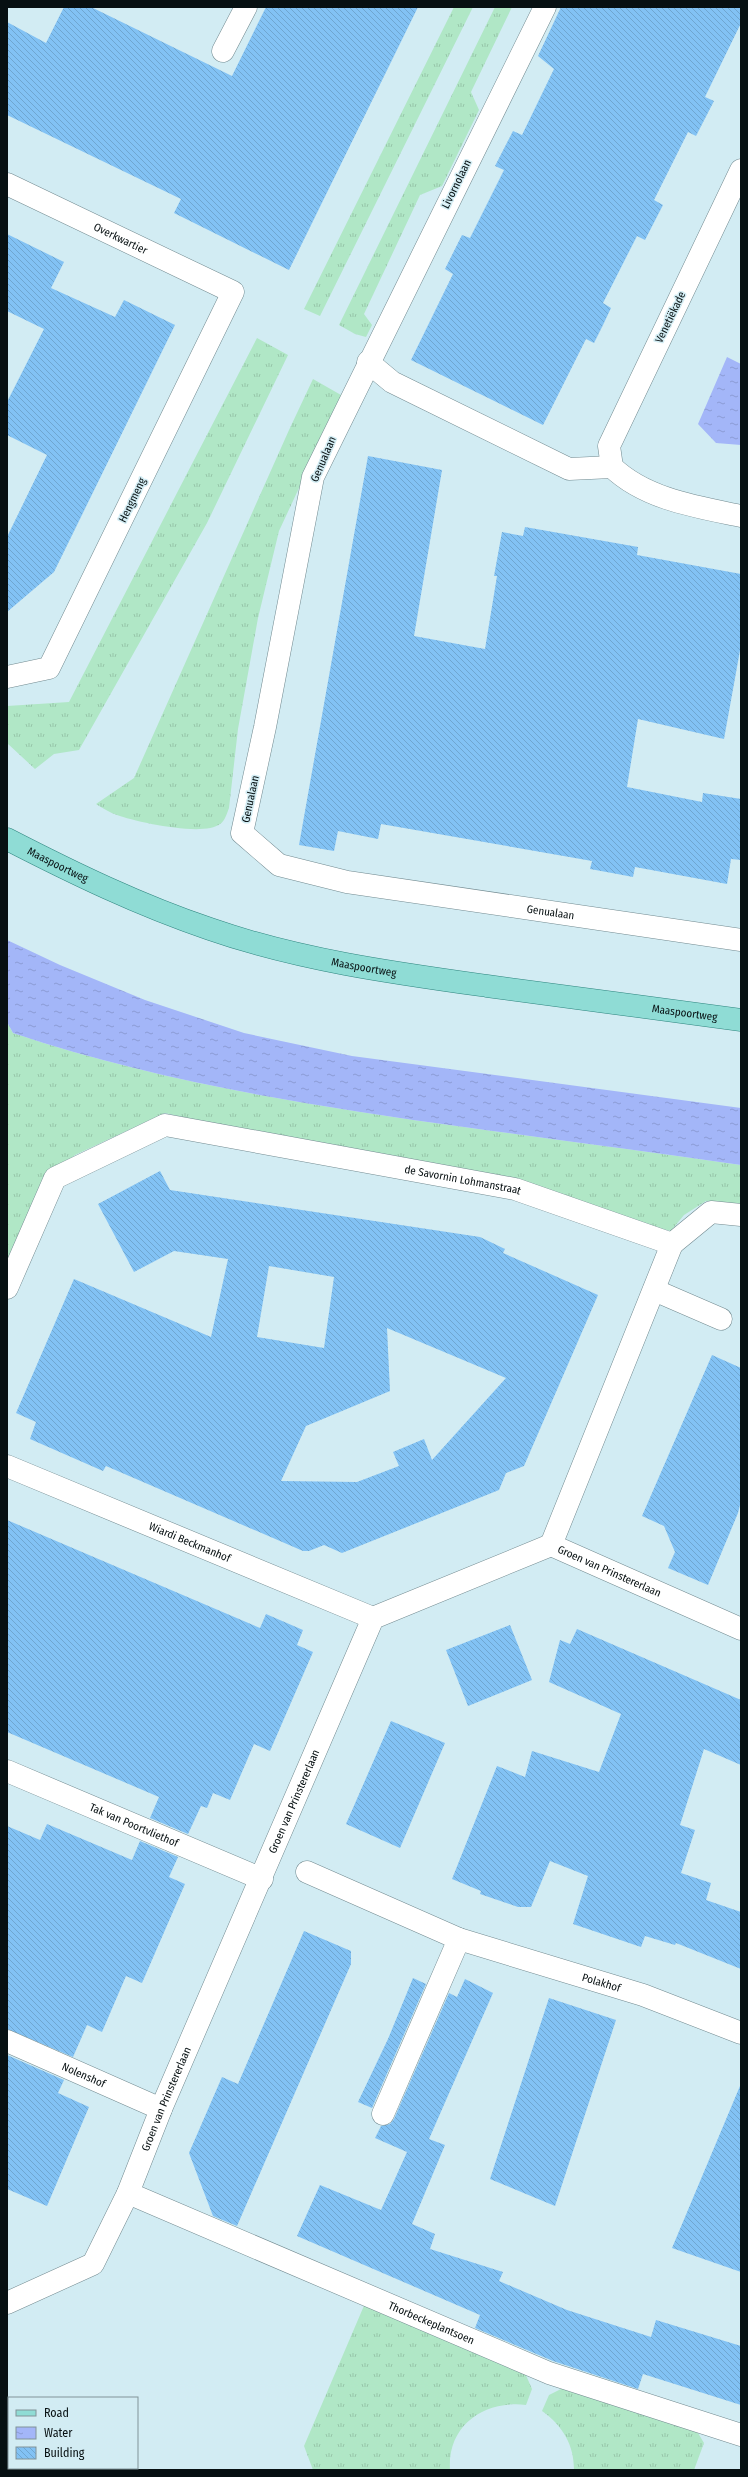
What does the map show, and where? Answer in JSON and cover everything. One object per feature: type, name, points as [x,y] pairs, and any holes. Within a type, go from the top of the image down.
[{"type":"main road","name":"Maaspoortweg","points":[[7,839],[67,870],[124,896],[211,930],[264,945],[322,959],[429,978],[741,1020]]},
{"type":"street","points":[[223,51],[246,7]]},
{"type":"street","name":"Livornolaan","points":[[368,362],[545,7]]},
{"type":"street","name":"Venetiëkade","points":[[612,467],[609,446],[615,432],[741,170]]},
{"type":"street","name":"Overkwartier","points":[[7,184],[233,292]]},
{"type":"street","name":"Hengmeng","points":[[7,677],[49,668],[233,292]]},
{"type":"street","points":[[368,362],[392,382],[569,469],[612,467],[630,482],[665,497],[741,516]]},
{"type":"street","name":"Genualaan","points":[[368,362],[313,477],[265,726],[242,833],[280,865],[348,882],[741,940]]},
{"type":"street","name":"de Savornin Lohmanstraat","points":[[7,1288],[55,1178],[165,1125],[515,1189],[672,1244]]},
{"type":"street","points":[[551,1545],[672,1244],[711,1212],[741,1215]]},
{"type":"street","points":[[654,1290],[721,1319]]},
{"type":"street","name":"Wiardi Beckmanhof","points":[[7,1466],[373,1618]]},
{"type":"street","name":"Groen van Prinstererlaan","points":[[7,2303],[93,2264],[128,2192],[161,2109],[262,1879],[373,1618],[551,1545],[741,1629]]},
{"type":"street","name":"Tak van Poortvliethof","points":[[7,1771],[262,1879]]},
{"type":"street","name":"Polakhof","points":[[307,1872],[460,1940],[643,1995],[741,2033]]},
{"type":"street","points":[[383,2114],[460,1940]]},
{"type":"street","name":"Nolenshof","points":[[7,2041],[161,2109]]},
{"type":"street","name":"Thorbeckeplantsoen","points":[[128,2192],[549,2374],[741,2435]]},
{"type":"green space","points":[[454,7],[473,7],[320,316],[304,309]]},
{"type":"green space","points":[[495,7],[512,7],[471,92],[479,110],[442,186],[420,195],[364,314],[372,325],[366,337],[355,334],[339,325]]},
{"type":"green space","points":[[257,338],[288,355],[207,523],[79,750],[54,754],[35,769],[7,743],[7,706],[69,702]]},
{"type":"green space","points":[[313,379],[341,395],[279,531],[258,618],[238,729],[229,808],[226,817],[222,823],[212,828],[185,829],[139,821],[112,813],[96,804],[134,778]]},
{"type":"green space","points":[[7,1022],[13,1033],[68,1050],[180,1079],[236,1090],[293,1101],[407,1119],[741,1165],[741,1205],[706,1201],[684,1215],[671,1231],[165,1113],[75,1155],[66,1163],[7,1293]]},
{"type":"green space","points":[[366,2301],[525,2373],[532,2389],[526,2405],[496,2407],[483,2412],[472,2419],[462,2428],[455,2440],[451,2454],[450,2470],[313,2470],[304,2446]]},
{"type":"green space","points":[[565,2387],[695,2428],[704,2443],[694,2470],[574,2470],[572,2452],[566,2437],[556,2423],[542,2411],[549,2395]]},
{"type":"water","points":[[727,357],[741,364],[741,445],[716,443],[698,424]]},
{"type":"water","points":[[7,940],[60,965],[145,1000],[244,1033],[352,1056],[741,1108],[741,1165],[407,1119],[293,1101],[180,1079],[68,1050],[13,1033],[7,1022]]},
{"type":"building","points":[[64,7],[91,7],[232,76],[266,7],[418,7],[289,270],[174,213],[181,199],[7,115],[7,22],[46,43]]},
{"type":"building","points":[[561,7],[741,7],[741,23],[705,97],[714,101],[696,136],[688,132],[654,200],[663,205],[645,240],[637,236],[603,303],[611,308],[603,325],[594,343],[586,339],[543,425],[411,360],[453,274],[445,269],[462,235],[470,238],[504,170],[495,166],[513,131],[522,135],[554,69],[538,56]]},
{"type":"building","points":[[7,234],[64,262],[51,288],[115,317],[124,300],[175,325],[54,572],[7,612],[7,537],[47,455],[7,435],[7,402],[44,329],[7,311]]},
{"type":"building","points":[[368,456],[442,470],[414,636],[485,649],[497,576],[494,576],[502,532],[523,536],[525,527],[638,547],[637,555],[741,574],[741,645],[724,739],[638,719],[627,787],[702,802],[703,793],[741,799],[741,860],[731,859],[727,884],[635,867],[633,877],[590,869],[592,861],[381,824],[378,839],[338,831],[334,851],[299,845]]},
{"type":"building","points":[[160,1171],[170,1190],[480,1237],[505,1249],[503,1253],[598,1295],[524,1466],[506,1473],[499,1490],[342,1553],[324,1545],[309,1551],[303,1551],[106,1466],[103,1471],[30,1439],[36,1422],[16,1413],[74,1279],[211,1337],[228,1259],[174,1251],[134,1272],[98,1204]],"holes":[[[269,1266],[334,1277],[324,1348],[257,1337]],[[387,1328],[506,1378],[432,1460],[424,1439],[393,1452],[399,1466],[357,1482],[281,1481],[306,1426],[390,1391]]]},
{"type":"building","points":[[712,1355],[741,1368],[741,1501],[738,1513],[708,1585],[668,1568],[675,1552],[664,1526],[642,1516]]},
{"type":"building","points":[[7,1520],[260,1628],[266,1614],[303,1630],[297,1645],[313,1652],[270,1751],[254,1744],[230,1800],[213,1793],[207,1808],[201,1806],[188,1834],[150,1818],[159,1797],[7,1732]]},
{"type":"building","points":[[510,1625],[532,1680],[468,1706],[446,1650]]},
{"type":"building","points":[[577,1629],[741,1700],[741,1765],[704,1749],[680,1825],[695,1830],[681,1873],[711,1883],[706,1900],[741,1912],[741,1969],[676,1943],[675,1945],[645,1936],[641,1947],[573,1924],[588,1876],[550,1861],[531,1907],[518,1907],[480,1894],[481,1891],[452,1879],[497,1766],[525,1777],[532,1751],[599,1772],[621,1714],[549,1682],[560,1640],[570,1644]]},
{"type":"building","points":[[391,1721],[445,1743],[400,1848],[346,1824]]},
{"type":"building","points":[[47,1824],[132,1860],[140,1841],[178,1857],[169,1877],[185,1884],[142,1983],[126,1976],[102,2032],[87,2025],[73,2057],[7,2029],[7,1826],[40,1840]]},
{"type":"building","points":[[304,1931],[351,1951],[351,1964],[237,2226],[213,2216],[189,2153],[222,2077],[238,2084]]},
{"type":"building","points":[[413,1978],[426,1984],[372,2108],[358,2102],[388,2039]]},
{"type":"building","points":[[465,1979],[493,1993],[429,2139],[445,2145],[412,2224],[435,2234],[430,2249],[503,2272],[499,2281],[567,2310],[651,2337],[656,2320],[741,2346],[741,2405],[643,2374],[638,2389],[553,2361],[475,2328],[480,2315],[297,2236],[320,2185],[381,2210],[407,2152],[375,2138],[381,2126],[390,2124],[394,2119],[449,1993],[457,1997]]},
{"type":"building","points":[[549,1998],[616,2020],[555,2206],[490,2179]]},
{"type":"building","points":[[7,2055],[64,2080],[58,2093],[89,2107],[47,2206],[7,2189]]},
{"type":"building","points":[[741,2086],[741,2272],[672,2248]]}]
